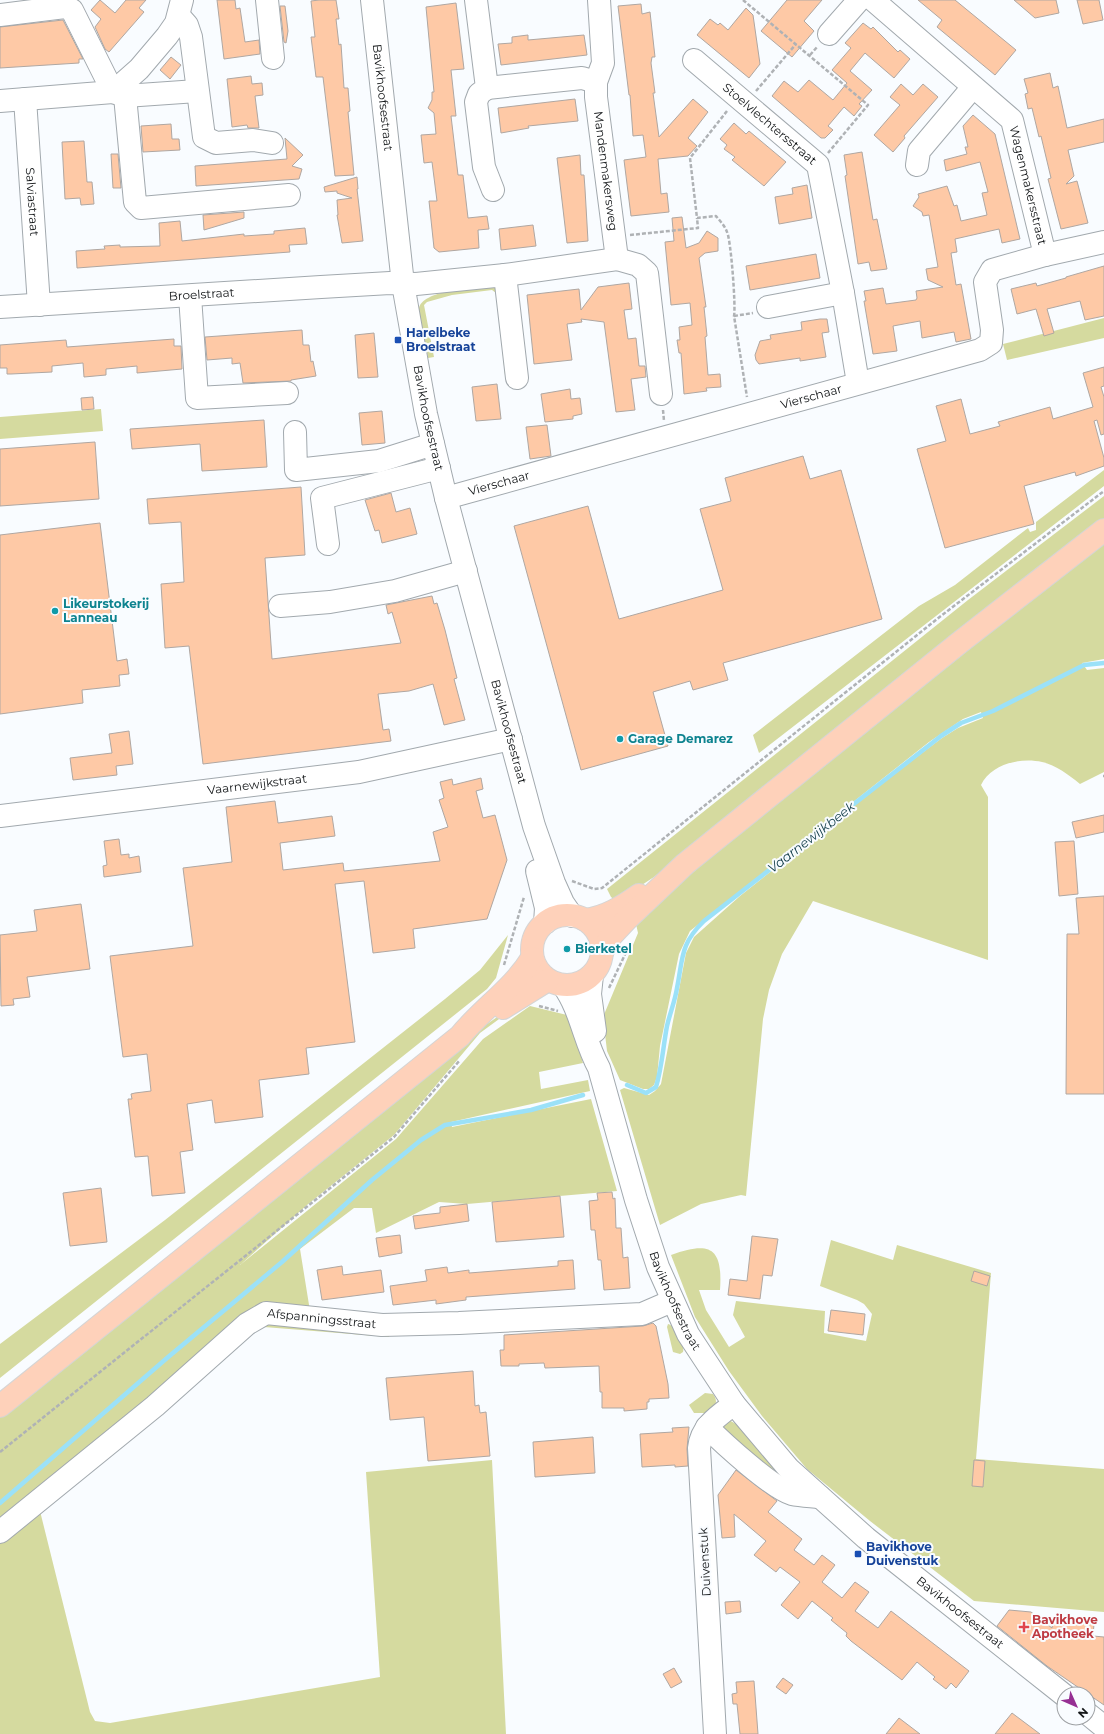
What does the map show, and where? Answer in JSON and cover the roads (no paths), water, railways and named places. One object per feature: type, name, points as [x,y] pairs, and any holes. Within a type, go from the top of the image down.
[{"type":"main road","points":[[602,952],[616,931],[685,864],[959,643],[1104,530]]},
{"type":"main road","points":[[579,918],[594,927],[601,941],[601,961],[592,975],[580,983],[571,986],[556,982],[535,967],[531,949],[534,937],[545,923],[557,916],[598,918],[608,915],[685,864]]},
{"type":"main road","points":[[462,1046],[473,1020],[511,986],[523,973],[532,958]]},
{"type":"main road","points":[[0,1406],[462,1046],[556,982]]},
{"type":"street","points":[[267,0],[274,58]]},
{"type":"street","name":"Bavikhoofsestraat","points":[[372,0],[403,284],[424,407],[446,498],[534,826],[554,883],[563,903],[579,918]]},
{"type":"street","points":[[476,0],[487,88]]},
{"type":"street","name":"Mandenmakersweg","points":[[599,0],[603,63],[596,82],[596,97],[616,260]]},
{"type":"street","points":[[829,34],[859,0]]},
{"type":"street","name":"Wagenmakersstraat","points":[[873,0],[1012,120],[1045,254]]},
{"type":"street","points":[[0,15],[76,5],[119,94],[135,202],[141,208],[289,195]]},
{"type":"street","points":[[119,94],[172,29],[180,8]]},
{"type":"street","points":[[180,8],[191,37],[202,132],[206,139],[216,143],[253,140],[272,143]]},
{"type":"street","name":"Stoelvlechtersstraat","points":[[694,60],[818,165],[843,293],[858,383]]},
{"type":"street","points":[[493,190],[484,167],[476,102],[479,94],[487,88],[582,78],[596,82]]},
{"type":"street","points":[[917,165],[919,151],[973,87]]},
{"type":"street","points":[[0,101],[197,91]]},
{"type":"street","name":"Salviastraat","points":[[25,99],[39,305]]},
{"type":"street","name":"Vierschaar","points":[[446,498],[980,350],[990,343],[992,330],[985,282],[992,270],[1045,254],[1104,242]]},
{"type":"street","points":[[403,284],[505,275],[616,260],[638,264],[647,273],[662,394]]},
{"type":"street","points":[[505,275],[517,378]]},
{"type":"street","name":"Broelstraat","points":[[0,307],[321,287],[403,284]]},
{"type":"street","points":[[768,307],[843,293]]},
{"type":"street","points":[[190,296],[197,398],[287,392]]},
{"type":"street","points":[[295,432],[296,470],[379,461],[433,444]]},
{"type":"street","points":[[328,544],[322,498],[439,468]]},
{"type":"street","points":[[280,606],[330,602],[395,591],[466,571]]},
{"type":"street","name":"Vaarnewijkstraat","points":[[0,816],[359,772],[511,739]]},
{"type":"street","name":"Bavikhoofsestraat","points":[[534,826],[534,860],[546,908],[545,923]]},
{"type":"street","name":"Bavikhoofsestraat","points":[[592,975],[590,994],[599,1055],[599,1068]]},
{"type":"street","name":"Bavikhoofsestraat","points":[[556,982],[573,998],[594,1058],[599,1068],[646,1234],[672,1301],[697,1349],[734,1404],[789,1469],[866,1538],[1056,1689]]},
{"type":"street","name":"Afspanningsstraat","points":[[0,1532],[155,1406],[247,1324],[266,1313],[382,1324],[459,1323],[642,1314],[672,1301]]},
{"type":"street","name":"Duivenstuk","points":[[715,1734],[699,1448],[700,1438],[707,1427],[734,1404]]},
{"type":"street","points":[[707,1427],[728,1447],[776,1485],[792,1494],[820,1497]]},
{"type":"street","points":[[1096,1720],[1104,1727]]},
{"type":"waterway","name":"Vaarnewijkbeek","points":[[627,1085],[646,1093],[656,1087],[667,1026],[676,993],[686,944],[696,929],[704,921],[941,736],[961,723],[993,711],[1084,665],[1104,663]]},
{"type":"waterway","points":[[0,1503],[167,1358],[282,1262],[372,1180],[421,1140],[445,1125],[531,1110],[583,1095]]},
{"type":"place","name":"Harelbeke Broelstraat","points":[[398,340]]},
{"type":"place","name":"Likeurstokerij Lanneau","points":[[55,611]]},
{"type":"place","name":"Garage Demarez","points":[[620,739]]},
{"type":"place","name":"Bierketel","points":[[567,949]]},
{"type":"place","name":"Bavikhove Duivenstuk","points":[[858,1554]]},
{"type":"place","name":"Bavikhove Apotheek","points":[[1024,1627]]}]
